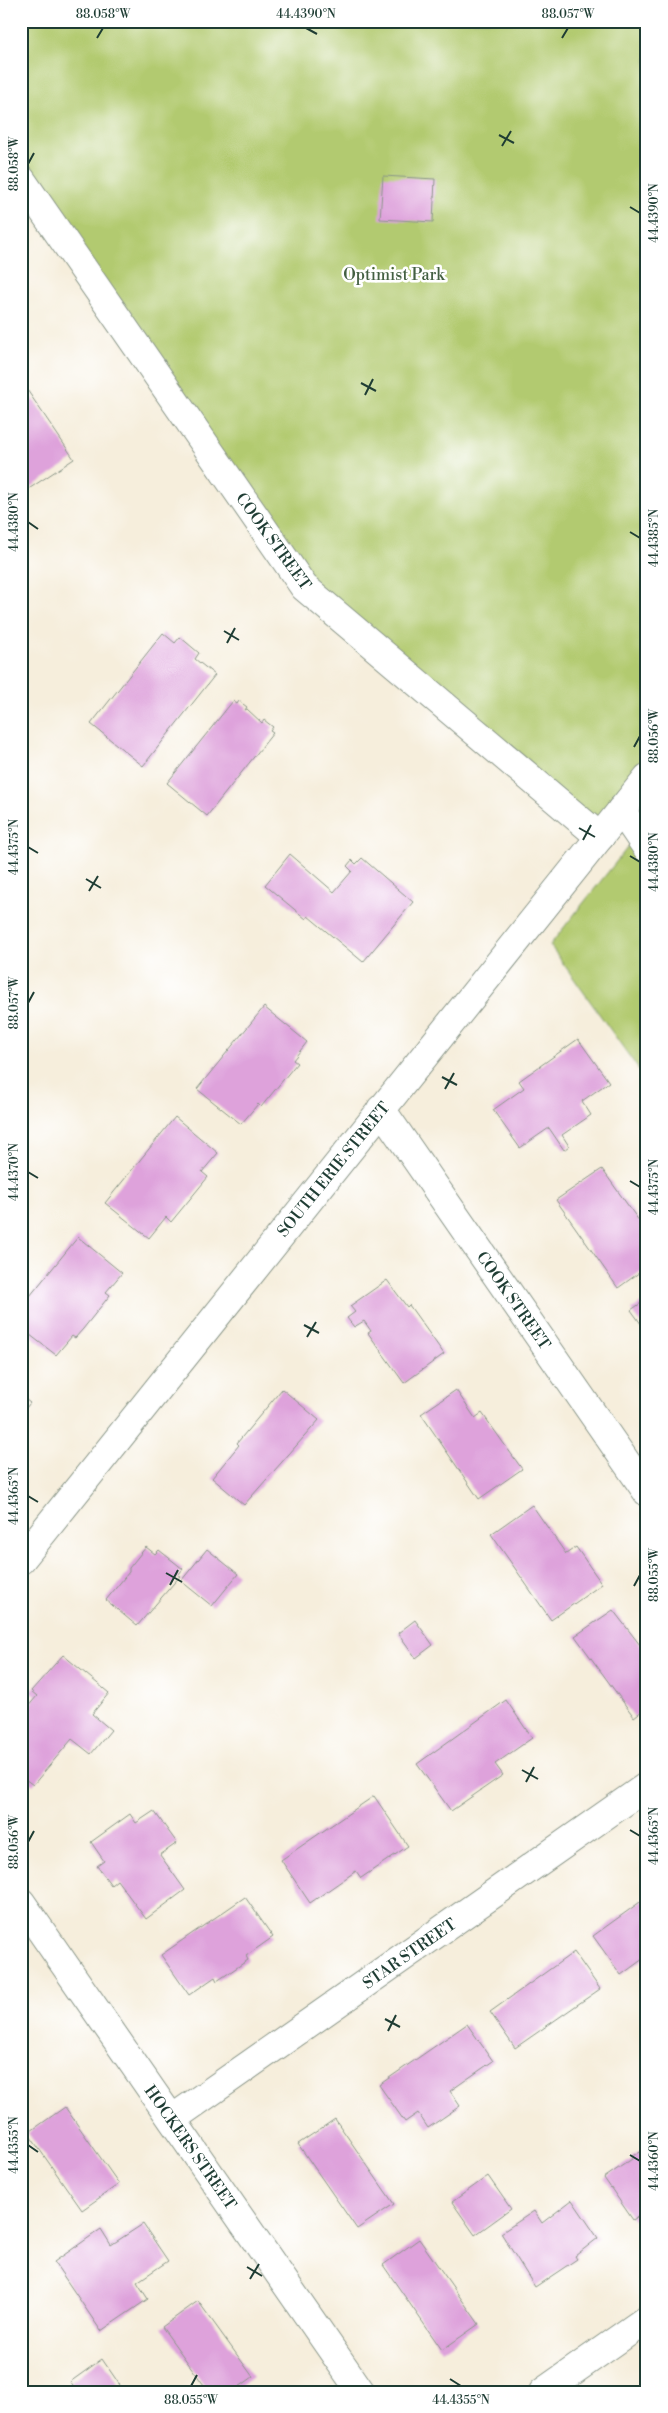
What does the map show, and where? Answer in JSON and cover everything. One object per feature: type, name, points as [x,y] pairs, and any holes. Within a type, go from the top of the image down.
[{"type":"street","name":"COOK STREET","points":[[21,179],[304,587],[600,837]]},
{"type":"street","name":"SOUTH ERIE STREET","points":[[21,1560],[647,778]]},
{"type":"street","points":[[621,810],[647,848]]},
{"type":"street","name":"COOK STREET","points":[[381,1109],[647,1492]]},
{"type":"street","name":"STAR STREET","points":[[172,2119],[647,1786]]},
{"type":"street","name":"HOCKERS STREET","points":[[21,1902],[361,2392]]},
{"type":"street","points":[[542,2392],[647,2319]]},
{"type":"green space","name":"Optimist Park","points":[[21,21],[647,21],[647,778],[600,837],[304,587],[21,179]]},
{"type":"green space","points":[[647,823],[647,1081],[550,945]]},
{"type":"building","points":[[383,176],[435,179],[433,222],[380,219]]},
{"type":"building","points":[[21,381],[74,459],[21,494]]},
{"type":"building","points":[[163,633],[175,643],[180,637],[199,653],[195,659],[215,675],[143,766],[91,724]]},
{"type":"building","points":[[233,701],[237,704],[239,701],[247,707],[245,710],[247,709],[262,723],[264,720],[273,727],[270,731],[273,733],[207,816],[167,783]]},
{"type":"building","points":[[290,854],[334,892],[352,871],[347,866],[352,860],[356,864],[362,858],[413,902],[363,962],[308,916],[306,919],[265,885]]},
{"type":"building","points":[[264,1007],[307,1042],[293,1060],[297,1063],[261,1107],[258,1104],[241,1124],[197,1089]]},
{"type":"building","points":[[578,1039],[609,1082],[582,1101],[591,1115],[562,1135],[569,1146],[564,1150],[549,1128],[520,1148],[493,1110],[524,1088],[519,1081]]},
{"type":"building","points":[[175,1117],[218,1153],[202,1172],[208,1177],[171,1222],[166,1217],[149,1238],[105,1203]]},
{"type":"building","points":[[602,1169],[647,1232],[647,1267],[618,1288],[556,1200]]},
{"type":"building","points":[[78,1237],[122,1273],[106,1292],[110,1295],[83,1329],[75,1338],[72,1336],[56,1355],[21,1328],[21,1307]]},
{"type":"building","points":[[387,1280],[407,1307],[409,1305],[444,1354],[404,1383],[368,1333],[371,1331],[364,1321],[354,1327],[347,1318],[355,1312],[350,1306]]},
{"type":"building","points":[[647,1299],[647,1332],[631,1310]]},
{"type":"building","points":[[282,1389],[319,1420],[244,1505],[212,1478],[239,1445],[237,1443]]},
{"type":"building","points":[[456,1390],[475,1418],[482,1413],[522,1469],[479,1499],[421,1414]]},
{"type":"building","points":[[21,1396],[30,1403],[21,1414]]},
{"type":"building","points":[[532,1505],[566,1554],[576,1547],[602,1584],[551,1620],[491,1534]]},
{"type":"building","points":[[146,1547],[155,1554],[159,1550],[183,1569],[178,1575],[180,1576],[137,1626],[106,1600]]},
{"type":"building","points":[[207,1549],[238,1574],[212,1606],[181,1581]]},
{"type":"building","points":[[613,1610],[647,1654],[647,1707],[634,1717],[575,1636]]},
{"type":"building","points":[[415,1620],[433,1645],[416,1658],[398,1633]]},
{"type":"building","points":[[63,1655],[109,1693],[92,1714],[111,1730],[91,1754],[72,1739],[33,1785],[21,1776],[21,1715],[37,1696],[31,1691]]},
{"type":"building","points":[[506,1700],[532,1738],[495,1764],[503,1775],[451,1811],[417,1764]]},
{"type":"building","points":[[374,1796],[408,1846],[361,1878],[356,1871],[310,1903],[281,1860]]},
{"type":"building","points":[[154,1811],[177,1843],[160,1855],[185,1890],[146,1919],[117,1880],[111,1885],[97,1866],[104,1861],[91,1842],[130,1814],[136,1823]]},
{"type":"building","points":[[245,1897],[273,1937],[246,1956],[248,1960],[217,1981],[215,1977],[189,1995],[161,1955]]},
{"type":"building","points":[[647,1897],[647,1956],[621,1975],[593,1936]]},
{"type":"building","points":[[574,1952],[600,1989],[515,2048],[490,2012]]},
{"type":"building","points":[[467,2024],[493,2061],[450,2091],[460,2106],[428,2128],[418,2113],[405,2122],[379,2085]]},
{"type":"building","points":[[65,2107],[119,2184],[82,2210],[28,2133]]},
{"type":"building","points":[[335,2119],[394,2204],[357,2229],[298,2144]]},
{"type":"building","points":[[647,2148],[647,2210],[633,2220],[604,2178],[632,2159],[632,2156]]},
{"type":"building","points":[[488,2176],[511,2209],[475,2235],[452,2202]]},
{"type":"building","points":[[572,2200],[598,2238],[575,2256],[577,2259],[535,2287],[501,2233],[534,2211],[542,2223]]},
{"type":"building","points":[[143,2224],[168,2261],[137,2282],[148,2299],[101,2331],[54,2262],[101,2229],[111,2245]]},
{"type":"building","points":[[419,2239],[479,2324],[442,2350],[383,2265]]},
{"type":"building","points":[[198,2301],[253,2377],[232,2392],[209,2392],[162,2327]]},
{"type":"building","points":[[102,2359],[124,2391],[77,2392],[70,2382]]}]
